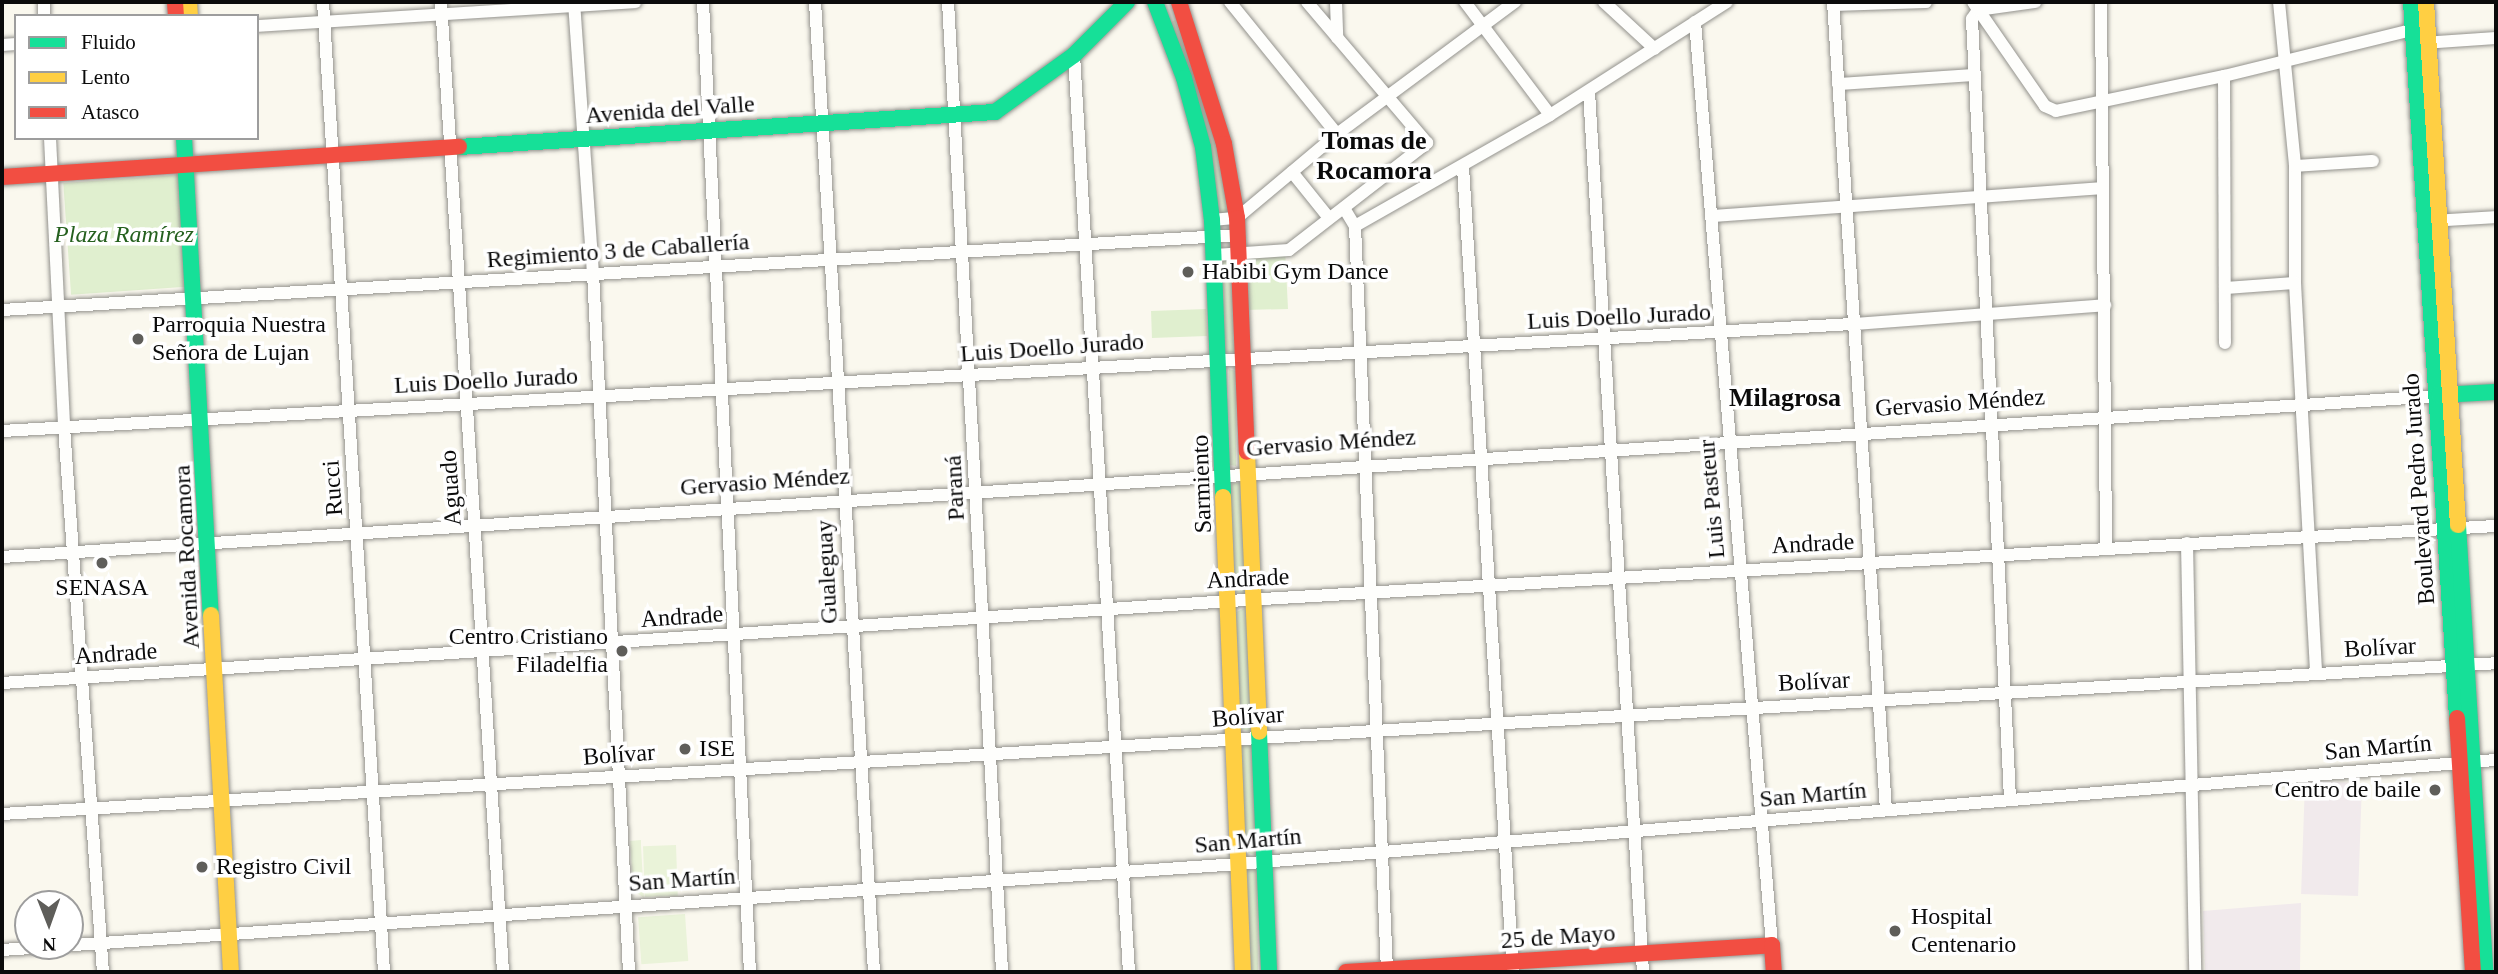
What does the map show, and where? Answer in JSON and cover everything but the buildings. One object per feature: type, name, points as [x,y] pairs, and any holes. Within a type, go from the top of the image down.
[{"type":"main road","name":"Avenida del Valle","points":[[2,177],[995,112],[1074,55],[1119,5],[1139,2]]},
{"type":"main road","name":"Sarmiento","points":[[1155,2],[1200,136],[1213,228],[1236,739],[1243,972]]},
{"type":"main road","name":"Sarmiento","points":[[1179,2],[1224,144],[1237,218],[1269,972]]},
{"type":"main road","name":"Boulevard Pedro Jurado","points":[[2411,2],[2420,35],[2461,664],[2473,972]]},
{"type":"main road","name":"Boulevard Pedro Jurado","points":[[2420,35],[2426,2]]},
{"type":"main road","name":"Avenida Rocamora","points":[[185,140],[192,164],[226,801],[235,935],[243,972]]},
{"type":"main road","name":"Avenida Rocamora","points":[[192,164],[197,140]]},
{"type":"main road","name":"Gervasio Méndez","points":[[2443,395],[2496,392]]},
{"type":"main road","name":"Boulevard Pedro Jurado","points":[[2466,762],[2485,972]]},
{"type":"main road","name":"Avenida Rocamora","points":[[231,972],[235,935]]},
{"type":"main road","name":"25 de Mayo","points":[[1346,972],[1513,968],[1642,954],[1772,945]]},
{"type":"main road","name":"Luis Pasteur","points":[[1772,945],[1774,972]]},
{"type":"street","name":"Rucci","points":[[323,2],[384,972]]},
{"type":"street","points":[[259,26],[442,7],[635,2]]},
{"type":"street","points":[[704,2],[750,972]]},
{"type":"street","name":"Gualeguay","points":[[815,2],[859,760],[874,972]]},
{"type":"street","name":"Paraná","points":[[948,2],[959,250],[977,491],[1002,972]]},
{"type":"street","points":[[1230,2],[1337,134]]},
{"type":"street","points":[[1215,255],[1239,257],[1289,250],[1427,143],[1307,2]]},
{"type":"street","points":[[1336,2],[1337,38]]},
{"type":"street","points":[[1465,2],[1550,115]]},
{"type":"street","points":[[1213,228],[1237,218],[1337,134],[1515,2]]},
{"type":"street","points":[[1604,2],[1655,49]]},
{"type":"street","points":[[1355,226],[1463,167],[1589,92],[1727,2]]},
{"type":"street","points":[[1886,810],[1833,4],[1926,2]]},
{"type":"street","points":[[1976,6],[2035,2]]},
{"type":"street","points":[[2101,2],[2106,547]]},
{"type":"street","points":[[2279,2],[2287,57],[2295,166],[2295,283],[2316,673]]},
{"type":"street","points":[[574,4],[593,273],[629,972]]},
{"type":"street","points":[[1976,6],[1972,19],[2010,800]]},
{"type":"street","points":[[1976,6],[2045,106],[2056,111],[2224,76],[2287,57],[2420,35],[2496,38]]},
{"type":"street","name":"Aguado","points":[[442,7],[503,972]]},
{"type":"street","name":"Luis Pasteur","points":[[1695,22],[1772,945]]},
{"type":"street","points":[[1074,55],[1129,972]]},
{"type":"street","points":[[1838,84],[1975,75]]},
{"type":"street","points":[[2224,76],[2225,343]]},
{"type":"street","points":[[1589,92],[1643,972]]},
{"type":"street","points":[[50,140],[64,427],[103,972]]},
{"type":"street","points":[[2295,166],[2373,161]]},
{"type":"street","points":[[1463,167],[1513,968]]},
{"type":"street","points":[[1292,172],[1329,218]]},
{"type":"street","points":[[1712,216],[1846,203],[2101,188]]},
{"type":"street","points":[[1344,208],[1355,226],[1367,595],[1387,971]]},
{"type":"street","points":[[2431,222],[2496,217]]},
{"type":"street","name":"Regimiento 3 de Caballería","points":[[2,310],[1084,242],[1213,228],[1238,235]]},
{"type":"street","points":[[2225,288],[2295,283]]},
{"type":"street","name":"Luis Doello Jurado","points":[[2,431],[837,381],[969,376],[1092,366],[1721,332],[2105,305]]},
{"type":"street","name":"Gervasio Méndez","points":[[2,557],[1223,472],[2443,395]]},
{"type":"street","name":"Andrade","points":[[2,683],[1106,608],[1367,595],[1740,569],[2496,526]]},
{"type":"street","points":[[2187,542],[2195,972]]},
{"type":"street","name":"Bolívar","points":[[2,814],[1627,713],[2496,663]]},
{"type":"street","name":"San Martín","points":[[2,950],[101,945],[867,887],[1238,864],[2496,760]]},
{"type":"shaded area","points":[[2305,781],[2362,783],[2358,896],[2301,894]]},
{"type":"shaded area","points":[[2301,903],[2300,972],[2205,972],[2203,911]]},
{"type":"green space","points":[[1175,20],[1220,144],[1228,212],[1221,216],[1170,23]]},
{"type":"green space","name":"Plaza Ramírez","points":[[178,175],[186,287],[71,295],[63,183]]},
{"type":"green space","points":[[1285,249],[1288,309],[1245,310],[1247,255]]},
{"type":"green space","points":[[1222,260],[1231,260],[1234,352],[1225,352]]},
{"type":"green space","points":[[1206,309],[1207,336],[1152,338],[1151,311]]},
{"type":"green space","points":[[1229,369],[1236,371],[1236,466],[1230,465]]},
{"type":"green space","points":[[1240,483],[1247,593],[1242,594],[1235,591],[1230,486]]},
{"type":"green space","points":[[1246,610],[1251,732],[1241,729],[1236,612]]},
{"type":"green space","points":[[1253,744],[1255,855],[1245,852],[1241,746]]},
{"type":"green space","points":[[641,840],[644,898],[633,890],[630,841]]},
{"type":"green space","points":[[676,845],[678,896],[645,897],[643,846]]},
{"type":"green space","points":[[1247,866],[1257,866],[1258,972],[1251,970]]},
{"type":"green space","points":[[685,914],[688,961],[641,964],[638,917]]},
{"type":"traffic: fast","points":[[459,147],[995,112],[1074,55],[1127,2]]},
{"type":"traffic: fast","points":[[1155,2],[1184,78],[1203,147],[1212,220],[1223,497]]},
{"type":"traffic: fast","points":[[2411,2],[2457,718]]},
{"type":"traffic: fast","points":[[184,140],[211,615]]},
{"type":"traffic: fast","points":[[2439,395],[2496,392]]},
{"type":"traffic: fast","points":[[2458,525],[2485,972]]},
{"type":"traffic: fast","points":[[1259,732],[1269,972]]},
{"type":"traffic: slow","points":[[189,2],[190,14]]},
{"type":"traffic: slow","points":[[2426,2],[2458,525]]},
{"type":"traffic: slow","points":[[1247,452],[1259,732]]},
{"type":"traffic: slow","points":[[1223,497],[1243,972]]},
{"type":"traffic: slow","points":[[211,615],[231,972]]},
{"type":"traffic: jam","points":[[175,2],[176,14]]},
{"type":"traffic: jam","points":[[1179,2],[1224,144],[1237,218],[1247,452]]},
{"type":"traffic: jam","points":[[2,177],[459,147]]},
{"type":"traffic: jam","points":[[2457,718],[2473,972]]},
{"type":"traffic: jam","points":[[1346,972],[1772,945],[1774,972]]},
{"type":"place","name":"Habibi Gym Dance","points":[[1188,272]]},
{"type":"place","name":"Parroquia Nuestra Señora de Lujan","points":[[138,339]]},
{"type":"place","name":"SENASA","points":[[102,563]]},
{"type":"place","name":"Centro Cristiano Filadelfia","points":[[622,651]]},
{"type":"place","name":"ISE","points":[[685,749]]},
{"type":"place","name":"Centro de baile","points":[[2435,790]]},
{"type":"place","name":"Registro Civil","points":[[202,867]]},
{"type":"place","name":"Hospital Centenario","points":[[1895,931]]},
{"type":"district","name":"Tomas de Rocamora","points":[[1374,156]]},
{"type":"district","name":"Milagrosa","points":[[1785,398]]}]
